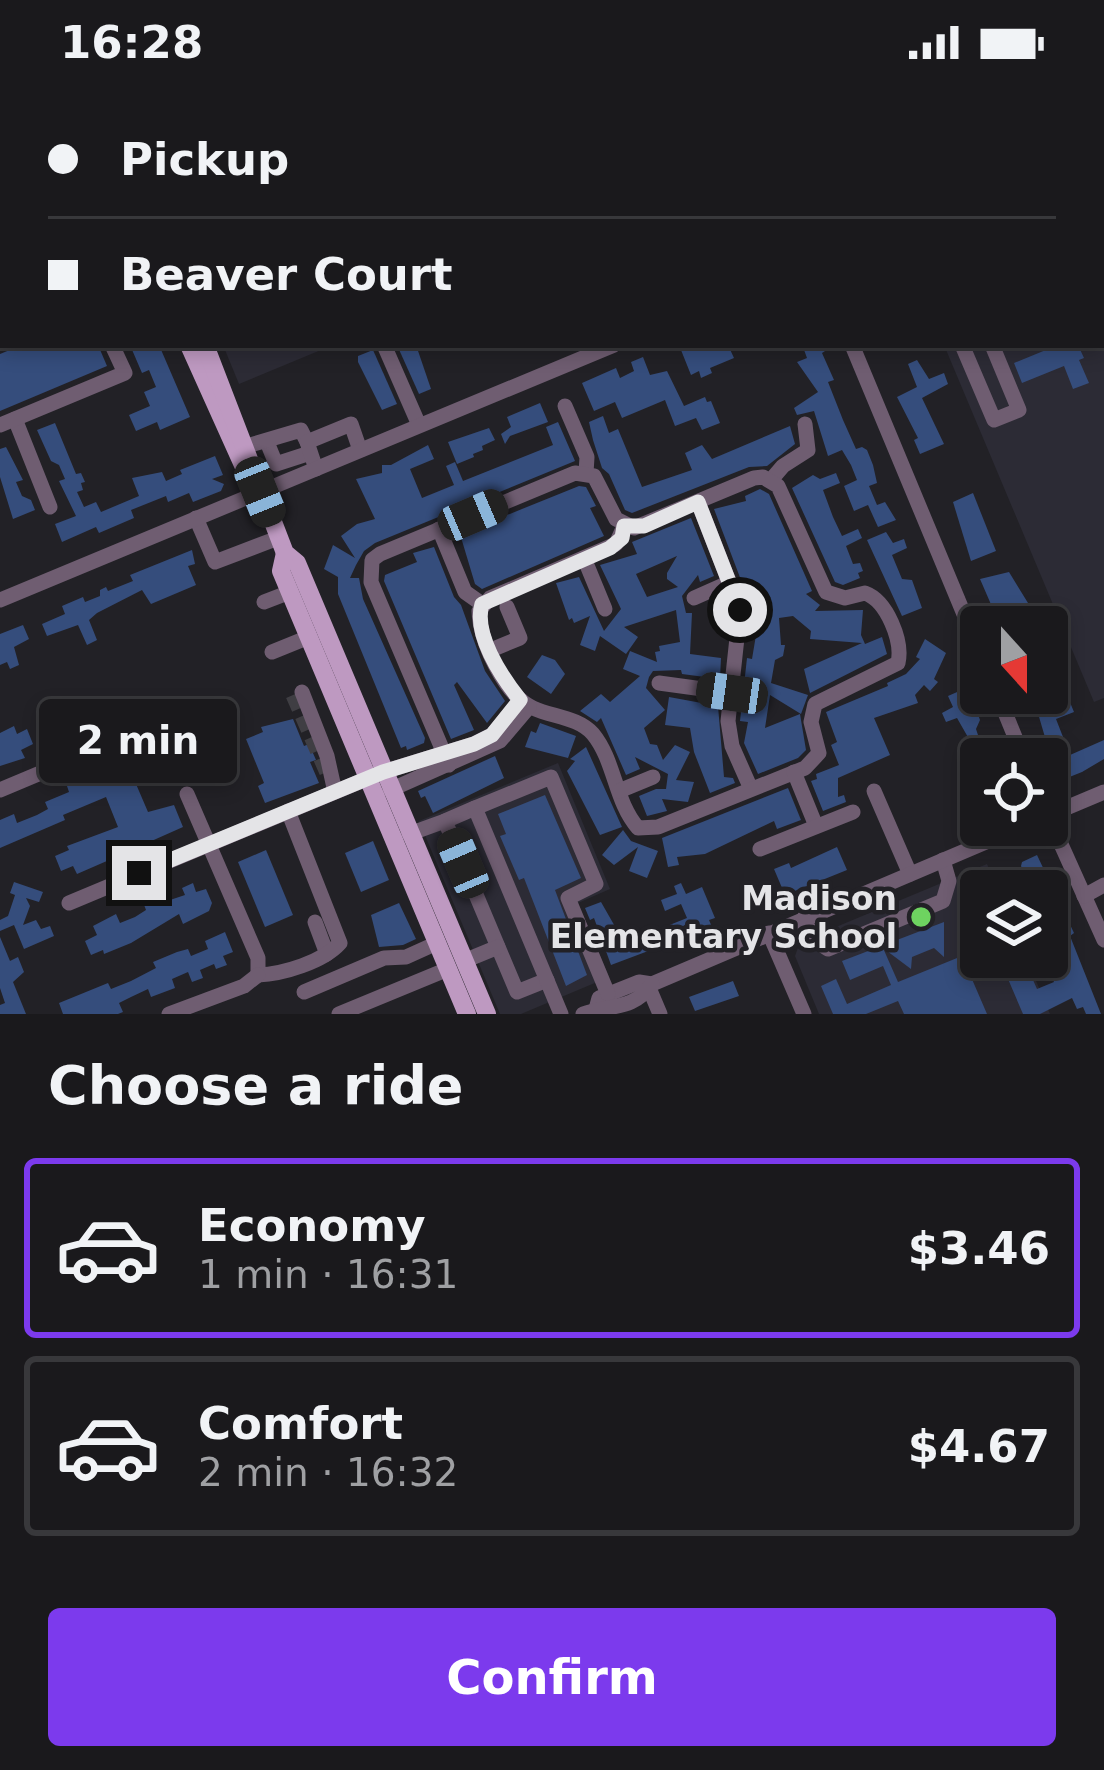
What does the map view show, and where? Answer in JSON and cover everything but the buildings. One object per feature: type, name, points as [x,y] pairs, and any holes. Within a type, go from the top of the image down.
[{"type":"main road","points":[[190,348],[247,480],[260,492]]},
{"type":"main road","points":[[208,348],[257,444],[260,492],[282,545],[297,563],[437,943],[487,1014]]},
{"type":"main road","points":[[282,545],[281,571],[309,637],[409,834],[456,965],[466,1014]]},
{"type":"street","points":[[50,507],[7,422],[124,373],[113,348]]},
{"type":"street","points":[[386,348],[418,425]]},
{"type":"street","points":[[311,454],[301,430],[257,444],[280,465],[311,454],[360,450],[607,348]]},
{"type":"street","points":[[852,348],[960,606]]},
{"type":"street","points":[[963,348],[994,420],[1018,410],[993,348]]},
{"type":"street","points":[[565,406],[587,457],[586,473]]},
{"type":"street","points":[[0,600],[260,492],[351,424],[360,450]]},
{"type":"street","points":[[771,480],[808,450],[805,424]]},
{"type":"street","points":[[446,759],[369,570],[380,554],[574,473],[586,473],[600,484],[624,526],[644,526],[754,478],[771,480],[778,486],[821,585],[836,597],[874,596],[901,654],[890,669],[815,704],[811,722],[819,753],[794,772],[647,829],[632,821],[600,746],[585,727],[525,703],[500,671],[479,623],[482,604]]},
{"type":"street","points":[[698,502],[740,622],[730,735],[751,789]]},
{"type":"street","points":[[196,518],[215,562],[282,545]]},
{"type":"street","points":[[482,604],[616,544],[624,526]]},
{"type":"street","points":[[439,529],[465,592],[482,604]]},
{"type":"street","points":[[584,558],[605,609]]},
{"type":"street","points":[[694,598],[730,583]]},
{"type":"street","points":[[264,602],[290,592]]},
{"type":"street","points":[[491,650],[520,638],[507,607]]},
{"type":"street","points":[[272,652],[309,637]]},
{"type":"street","points":[[658,682],[732,693]]},
{"type":"street","points":[[302,692],[327,756],[335,792]]},
{"type":"street","points":[[69,903],[335,792],[446,759],[492,735],[525,703]]},
{"type":"street","points":[[0,790],[50,769]]},
{"type":"street","points":[[794,772],[816,826]]},
{"type":"street","points":[[619,790],[652,776]]},
{"type":"street","points":[[409,834],[551,777],[596,884],[568,898],[608,994]]},
{"type":"street","points":[[874,791],[910,874]]},
{"type":"street","points":[[1068,807],[1104,792]]},
{"type":"street","points":[[187,794],[258,958],[258,975]]},
{"type":"street","points":[[476,808],[561,1014]]},
{"type":"street","points":[[170,1014],[244,986],[258,975],[277,974],[337,948],[340,939],[288,811]]},
{"type":"street","points":[[760,849],[853,812]]},
{"type":"street","points":[[445,820],[517,992],[547,980]]},
{"type":"street","points":[[592,1012],[636,1007],[651,986],[976,846]]},
{"type":"street","points":[[1061,846],[1104,940]]},
{"type":"street","points":[[804,918],[813,939],[827,949],[943,901],[950,881],[943,860]]},
{"type":"street","points":[[1084,896],[1104,885]]},
{"type":"street","points":[[314,922],[327,953]]},
{"type":"street","points":[[769,932],[804,1014]]},
{"type":"street","points":[[304,992],[384,958],[406,957],[437,943]]},
{"type":"street","points":[[339,1014],[498,947]]},
{"type":"street","points":[[592,1012],[599,998],[608,994],[640,982],[651,986]]},
{"type":"street","points":[[651,986],[660,1014]]},
{"type":"shaded area","points":[[224,348],[326,348],[239,384]]},
{"type":"shaded area","points":[[945,348],[1104,348],[1104,698],[1094,702],[1068,640],[1068,606],[1054,606]]},
{"type":"shaded area","points":[[558,763],[610,889],[578,903],[609,977],[521,1014],[500,1014],[419,821]]},
{"type":"shaded area","name":"Madison Elementary School","points":[[960,875],[960,978],[1035,978],[1050,1014],[819,1014],[795,956],[800,942]]},
{"type":"tunnel","points":[[293,695],[328,775]]},
{"type":"place","name":"Madison Elementary School","points":[[921,917]]},
{"type":"route","points":[[139,873],[383,772],[492,735],[520,700],[500,671],[479,623],[482,604],[610,548],[622,538],[624,526],[644,526],[698,502],[740,610]]}]
